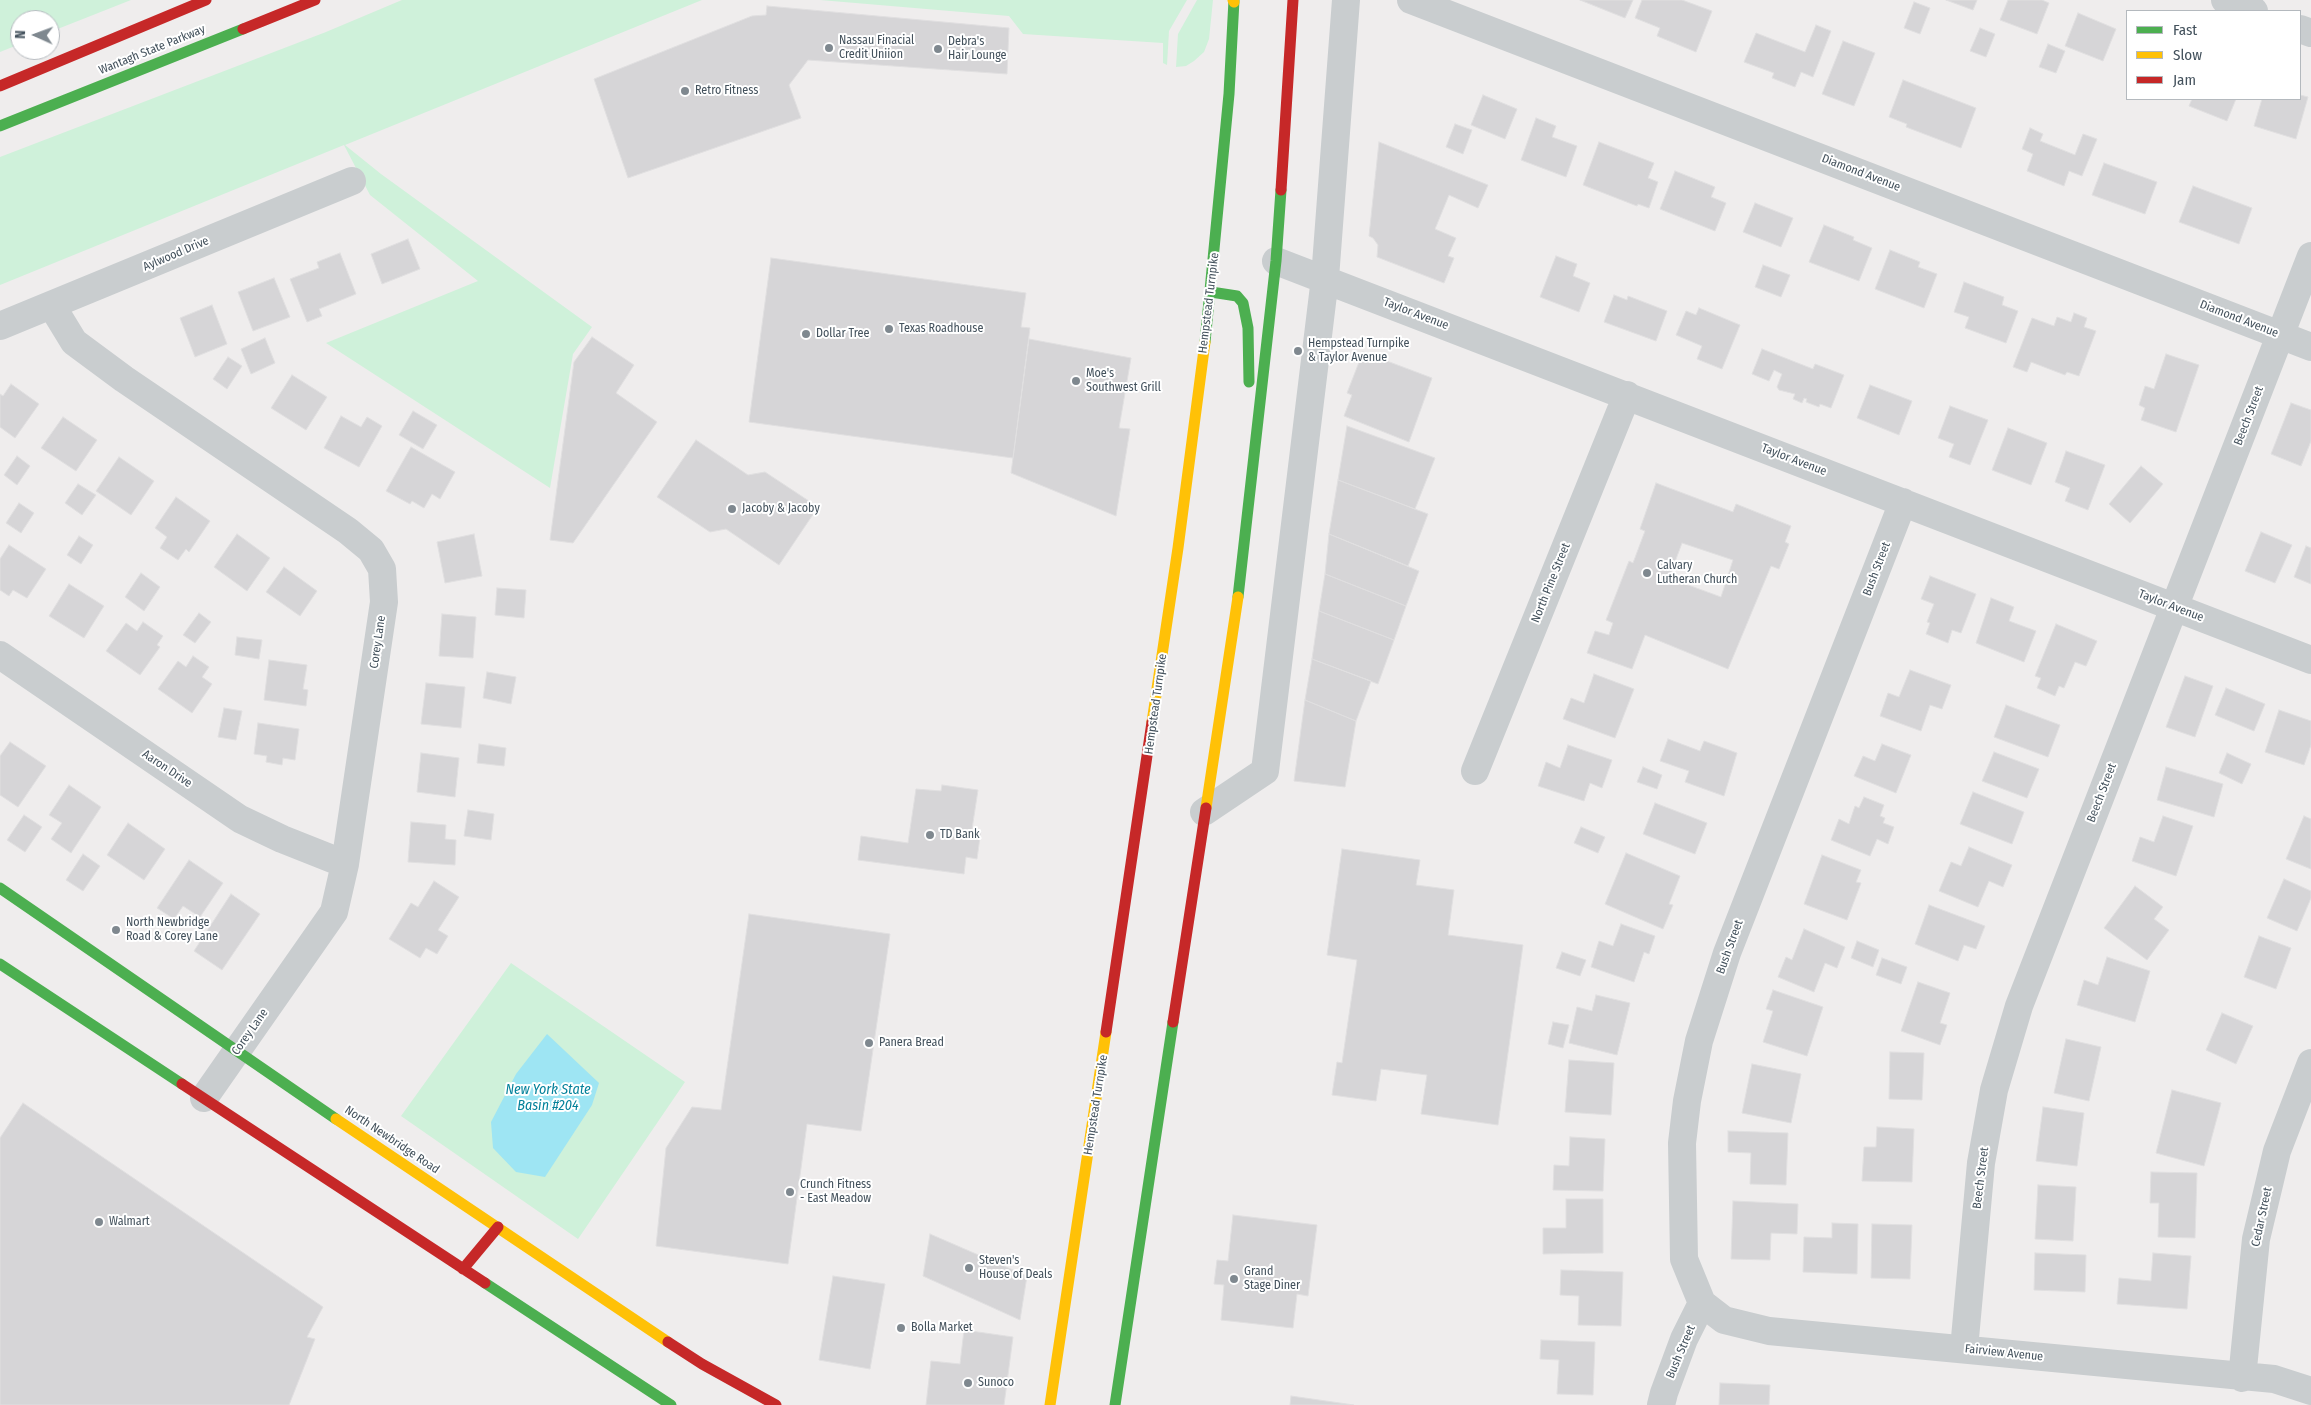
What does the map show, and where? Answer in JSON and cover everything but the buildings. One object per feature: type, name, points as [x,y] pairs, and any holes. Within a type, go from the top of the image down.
[{"type":"main road","name":"Wantagh State Parkway","points":[[0,86],[206,0]]},
{"type":"main road","name":"Wantagh State Parkway","points":[[0,126],[315,0]]},
{"type":"main road","points":[[1115,1405],[1244,555],[1276,261],[1293,0]]},
{"type":"main road","name":"Hempstead Turnpike","points":[[1050,1405],[1142,803],[1178,548],[1211,292],[1229,94],[1234,1]]},
{"type":"main road","points":[[1211,292],[1237,296],[1243,303],[1248,328],[1249,394],[1244,555]]},
{"type":"main road","name":"North Newbridge Road","points":[[0,888],[236,1052],[702,1364],[776,1405]]},
{"type":"main road","points":[[0,964],[670,1405]]},
{"type":"main road","points":[[463,1269],[498,1227]]},
{"type":"street","points":[[1204,812],[1265,772],[1325,278],[1346,0]]},
{"type":"street","name":"Diamond Avenue","points":[[1411,0],[2311,347]]},
{"type":"street","points":[[2225,0],[2251,10]]},
{"type":"street","name":"Aylwood Drive","points":[[0,326],[352,181]]},
{"type":"street","name":"Beech Street","points":[[1964,1349],[1981,1163],[1994,1090],[2019,1006],[2311,256]]},
{"type":"street","name":"Taylor Avenue","points":[[1276,261],[1325,278],[2311,660]]},
{"type":"street","name":"Corey Lane","points":[[52,306],[74,342],[124,379],[348,530],[371,550],[382,569],[384,602],[345,864],[334,912],[204,1098]]},
{"type":"street","name":"North Pine Street","points":[[1475,771],[1627,395]]},
{"type":"street","name":"Bush Street","points":[[1661,1405],[1684,1339],[1702,1303],[1684,1259],[1682,1152],[1687,1101],[1699,1041],[1727,953],[1903,502]]},
{"type":"street","name":"Aaron Drive","points":[[0,656],[240,819],[282,839],[345,864]]},
{"type":"street","name":"Cedar Street","points":[[2242,1378],[2256,1238],[2277,1150],[2311,1064]]},
{"type":"street","name":"Fairview Avenue","points":[[1702,1303],[1724,1320],[1769,1331],[2242,1378],[2274,1379],[2311,1391]]},
{"type":"green space","points":[[0,0],[131,0],[60,28],[60,10],[10,10],[10,48],[0,52]]},
{"type":"green space","points":[[402,0],[702,0],[345,145],[381,174],[592,327],[573,354],[550,488],[326,343],[478,281],[370,195],[344,145],[0,285],[0,157],[326,32]]},
{"type":"green space","points":[[820,0],[1187,0],[1169,31],[1167,65],[1163,63],[1163,43],[1023,34],[1009,16]]},
{"type":"green space","points":[[1197,0],[1213,0],[1209,39],[1204,52],[1194,61],[1186,66],[1176,67],[1178,34]]},
{"type":"green space","points":[[511,963],[685,1082],[578,1239],[401,1116]]},
{"type":"water","name":"New York State Basin #204","points":[[547,1034],[599,1083],[592,1105],[545,1177],[516,1172],[493,1148],[491,1122],[516,1074]]},
{"type":"traffic: fast","points":[[1205,342],[1229,94],[1234,0]]},
{"type":"traffic: fast","points":[[0,126],[243,29]]},
{"type":"traffic: fast","points":[[1238,597],[1276,261],[1281,190]]},
{"type":"traffic: fast","points":[[1211,292],[1237,296],[1243,303],[1248,328],[1249,382]]},
{"type":"traffic: fast","points":[[0,888],[336,1119]]},
{"type":"traffic: fast","points":[[0,964],[182,1084]]},
{"type":"traffic: fast","points":[[1115,1405],[1173,1022]]},
{"type":"traffic: fast","points":[[485,1283],[671,1405]]},
{"type":"traffic: slow","points":[[1152,722],[1178,548],[1205,342]]},
{"type":"traffic: slow","points":[[1206,808],[1238,597]]},
{"type":"traffic: slow","points":[[1050,1405],[1106,1032]]},
{"type":"traffic: slow","points":[[336,1119],[668,1342]]},
{"type":"traffic: jam","points":[[0,86],[206,0]]},
{"type":"traffic: jam","points":[[243,29],[315,0]]},
{"type":"traffic: jam","points":[[1281,190],[1293,0]]},
{"type":"traffic: jam","points":[[1106,1032],[1152,722]]},
{"type":"traffic: jam","points":[[1173,1022],[1206,808]]},
{"type":"traffic: jam","points":[[182,1084],[485,1283]]},
{"type":"traffic: jam","points":[[463,1269],[498,1227]]},
{"type":"traffic: jam","points":[[668,1342],[702,1364],[776,1405]]},
{"type":"place","name":"Nassau Finacial Credit Uniion","points":[[829,48]]},
{"type":"place","name":"Debra's Hair Lounge","points":[[938,49]]},
{"type":"place","name":"Retro Fitness","points":[[685,91]]},
{"type":"place","name":"Texas Roadhouse","points":[[889,329]]},
{"type":"place","name":"Dollar Tree","points":[[806,334]]},
{"type":"place","name":"Hempstead Turnpike & Taylor Avenue","points":[[1298,351]]},
{"type":"place","name":"Moe's Southwest Grill","points":[[1076,381]]},
{"type":"place","name":"Jacoby & Jacoby","points":[[732,509]]},
{"type":"place","name":"Calvary Lutheran Church","points":[[1647,573]]},
{"type":"place","name":"TD Bank","points":[[930,835]]},
{"type":"place","name":"North Newbridge Road & Corey Lane","points":[[116,930]]},
{"type":"place","name":"Panera Bread","points":[[869,1043]]},
{"type":"place","name":"Crunch Fitness - East Meadow","points":[[790,1192]]},
{"type":"place","name":"Walmart","points":[[99,1222]]},
{"type":"place","name":"Steven's House of Deals","points":[[969,1268]]},
{"type":"place","name":"Grand Stage Diner","points":[[1234,1279]]},
{"type":"place","name":"Bolla Market","points":[[901,1328]]},
{"type":"place","name":"Sunoco","points":[[968,1383]]}]
